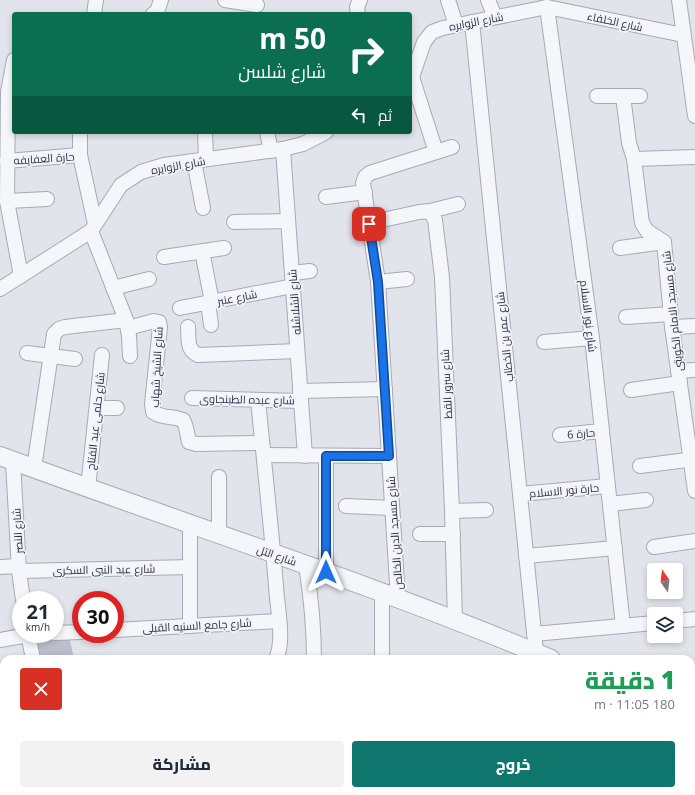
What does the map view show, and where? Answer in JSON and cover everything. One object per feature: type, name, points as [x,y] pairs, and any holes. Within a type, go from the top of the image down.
[{"type":"street","points":[[94,12],[96,0]]},
{"type":"street","points":[[157,12],[161,0]]},
{"type":"street","points":[[225,0],[258,6]]},
{"type":"street","points":[[358,12],[357,7],[360,0]]},
{"type":"street","points":[[448,0],[456,25]]},
{"type":"street","points":[[488,0],[494,17]]},
{"type":"street","points":[[679,0],[695,116]]},
{"type":"street","name":"شارع الزوايره","points":[[412,74],[424,42],[432,32],[456,25],[554,5]]},
{"type":"street","name":"شارع الخلفاء","points":[[554,5],[683,35]]},
{"type":"street","name":"شارع نور الاسلام","points":[[554,5],[623,626]]},
{"type":"street","name":"شارع عمر بن الخطاب","points":[[472,22],[534,634],[544,655]]},
{"type":"street","points":[[12,71],[8,92],[7,201],[21,276]]},
{"type":"street","points":[[412,80],[436,152]]},
{"type":"street","points":[[597,96],[640,96]]},
{"type":"street","name":"شارع مسجد الامام الكويتى","points":[[623,96],[629,143],[634,159],[642,223],[647,231],[664,242],[671,321],[693,460],[695,490]]},
{"type":"street","points":[[80,134],[80,155],[93,227],[113,288],[127,324],[130,356]]},
{"type":"street","points":[[203,208],[200,160],[205,134]]},
{"type":"street","name":"شارع الشلاشله","points":[[268,134],[277,150],[288,222],[305,456]]},
{"type":"street","name":"شارع الزوايره","points":[[0,289],[93,227],[121,185],[141,172],[164,165],[277,150],[303,144],[322,134]]},
{"type":"street","name":"شارع مسجد الدين الخالص","points":[[382,655],[390,595],[392,508],[378,282],[363,183],[365,177],[370,173],[452,147]]},
{"type":"street","name":"حارة العفايفه","points":[[7,160],[80,155]]},
{"type":"street","points":[[634,159],[695,157]]},
{"type":"street","points":[[326,197],[364,192]]},
{"type":"street","points":[[7,201],[47,199]]},
{"type":"street","points":[[369,224],[458,204]]},
{"type":"street","name":"شارع سرور القط","points":[[430,211],[435,220],[442,277],[453,534],[455,620]]},
{"type":"street","points":[[234,222],[288,222]]},
{"type":"street","points":[[620,248],[664,242]]},
{"type":"street","points":[[164,257],[224,248]]},
{"type":"street","points":[[202,251],[210,302],[211,325]]},
{"type":"street","name":"شارع عنبر","points":[[180,308],[210,302],[292,280],[310,271]]},
{"type":"street","points":[[113,288],[149,279]]},
{"type":"street","points":[[378,282],[407,279]]},
{"type":"street","points":[[626,317],[671,321],[695,326]]},
{"type":"street","name":"شارع الشيخ شهاب","points":[[127,324],[154,321],[159,322],[160,327],[152,404],[153,412],[159,417],[175,417],[183,420],[189,442],[196,444],[263,449]]},
{"type":"street","points":[[34,468],[54,334],[59,329],[65,327],[127,324]]},
{"type":"street","points":[[188,327],[189,347],[192,352],[198,355],[297,351]]},
{"type":"street","points":[[544,342],[592,338]]},
{"type":"street","points":[[27,352],[75,359]]},
{"type":"street","name":"شارع حلمى عبد الفتاح","points":[[88,488],[102,355]]},
{"type":"street","points":[[631,390],[679,377],[695,370]]},
{"type":"street","name":"شارع عبده الطبنجاوى","points":[[192,398],[258,400],[385,389]]},
{"type":"street","points":[[258,400],[279,621],[280,638],[278,655]]},
{"type":"street","points":[[97,408],[116,408]]},
{"type":"street","name":"حارة 6","points":[[560,435],[602,431]]},
{"type":"street","points":[[263,449],[305,456],[389,456]]},
{"type":"street","points":[[326,456],[326,572]]},
{"type":"street","name":"شارع التل","points":[[7,458],[190,525],[390,595],[542,655]]},
{"type":"street","name":"شارع النصر","points":[[7,458],[22,591]]},
{"type":"street","points":[[640,466],[693,460]]},
{"type":"street","points":[[219,477],[219,535]]},
{"type":"street","name":"حارة نور الاسلام","points":[[520,494],[608,486]]},
{"type":"street","points":[[610,504],[646,500]]},
{"type":"street","points":[[346,506],[392,508]]},
{"type":"street","points":[[452,511],[486,510]]},
{"type":"street","points":[[190,525],[190,626]]},
{"type":"street","points":[[420,534],[453,534]]},
{"type":"street","points":[[654,547],[695,541]]},
{"type":"street","points":[[526,556],[615,548]]},
{"type":"street","points":[[306,565],[314,631],[314,655]]},
{"type":"street","name":"شارع عبد النبى السكرى","points":[[0,567],[18,569],[190,567]]},
{"type":"street","points":[[683,620],[695,619]]},
{"type":"street","name":"شارع جامع السنيه القبلى","points":[[124,630],[279,621]]},
{"type":"street","points":[[534,634],[647,624]]},
{"type":"street","points":[[0,640],[12,638]]},
{"type":"street","points":[[33,643],[33,655]]},
{"type":"building","points":[[64,636],[69,636],[73,655],[36,655],[34,643],[64,643]]},
{"type":"route","points":[[326,572],[326,456],[389,456],[378,282],[369,224]]}]
